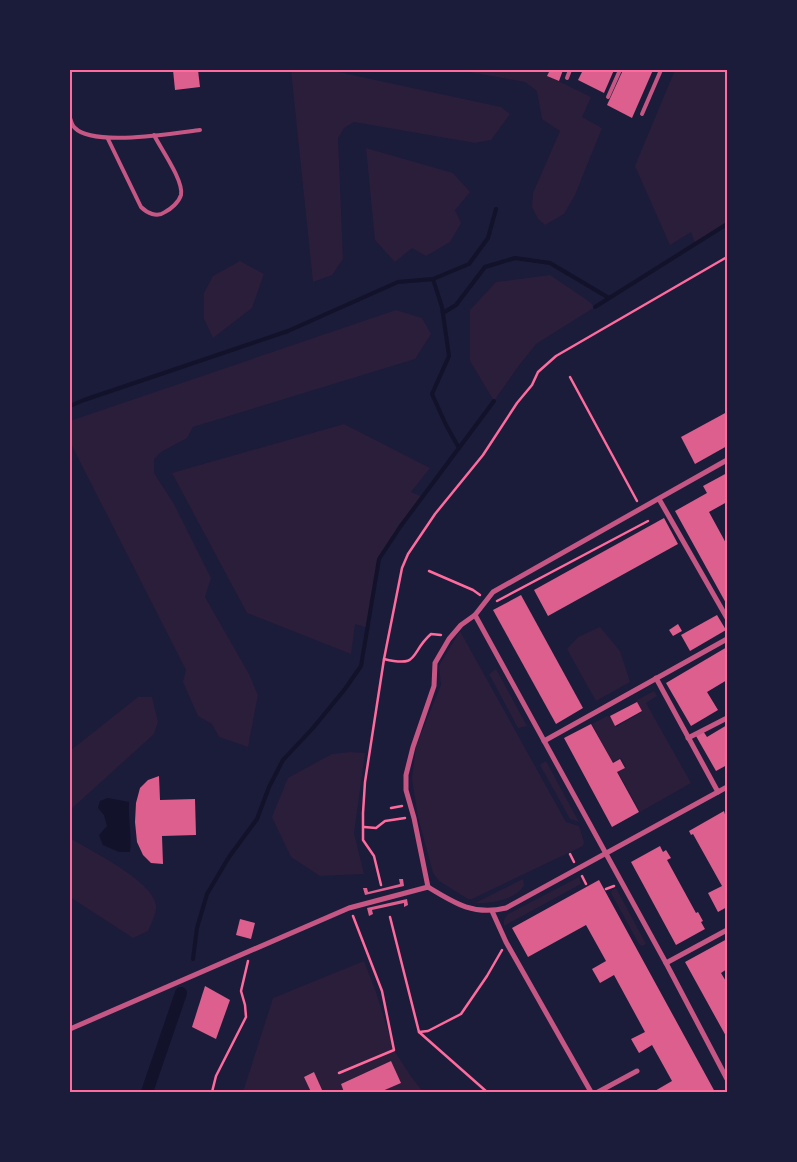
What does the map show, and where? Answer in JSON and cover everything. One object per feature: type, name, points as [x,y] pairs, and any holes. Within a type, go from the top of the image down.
[{"type":"street","points":[[428,888],[414,818],[406,790],[406,775],[413,747],[434,686],[435,664],[449,640],[461,625],[475,615],[493,592],[727,460]]},
{"type":"street","points":[[659,499],[727,618]]},
{"type":"street","points":[[475,615],[666,963],[727,1079]]},
{"type":"street","points":[[544,741],[727,639]]},
{"type":"street","points":[[656,678],[718,792]]},
{"type":"street","points":[[688,738],[727,718]]},
{"type":"street","points":[[70,1030],[349,908],[428,888],[462,906],[492,912],[506,908],[727,787]]},
{"type":"street","points":[[492,912],[506,942],[591,1092]]},
{"type":"street","points":[[666,963],[727,930]]},
{"type":"street","points":[[598,1092],[637,1071]]},
{"type":"lane","points":[[567,78],[570,70]]},
{"type":"lane","points":[[608,96],[620,70]]},
{"type":"lane","points":[[642,114],[661,70]]},
{"type":"lane","points":[[70,118],[75,129],[85,134],[108,139],[200,130]]},
{"type":"lane","points":[[108,139],[141,206],[154,215],[164,214],[176,204],[181,196],[181,185],[154,135]]},
{"type":"path","points":[[382,885],[374,856],[363,840],[365,782],[384,659],[402,568],[408,554],[436,514],[483,455],[517,403],[532,385],[538,372],[556,356],[727,256]]},
{"type":"path","points":[[570,376],[641,509]]},
{"type":"path","points":[[495,603],[648,522]]},
{"type":"path","points":[[429,571],[473,590],[486,600]]},
{"type":"path","points":[[384,659],[408,662],[414,658],[424,640],[431,634],[440,635],[449,640]]},
{"type":"path","points":[[364,827],[376,828],[385,821],[398,819]]},
{"type":"path","points":[[570,854],[574,862]]},
{"type":"path","points":[[581,875],[586,884]]},
{"type":"path","points":[[606,889],[614,886]]},
{"type":"path","points":[[339,1074],[394,1050],[382,991],[349,908]]},
{"type":"path","points":[[390,917],[419,1032],[487,1092]]},
{"type":"path","points":[[419,1032],[428,1031],[461,1014],[487,976],[506,942]]},
{"type":"path","points":[[212,1092],[216,1076],[246,1016],[245,1005],[240,991],[251,950]]},
{"type":"shaded area","points":[[291,70],[329,70],[501,107],[510,114],[491,140],[475,143],[354,122],[344,128],[338,138],[343,259],[332,275],[313,282]]},
{"type":"shaded area","points":[[458,70],[550,70],[548,76],[591,97],[582,117],[602,128],[575,195],[564,214],[545,225],[538,219],[532,207],[533,193],[560,131],[542,119],[537,91],[525,82]]},
{"type":"shaded area","points":[[675,70],[727,70],[727,224],[695,243],[691,232],[670,245],[635,166]]},
{"type":"shaded area","points":[[366,148],[453,173],[470,192],[455,210],[461,223],[450,242],[426,256],[412,248],[395,262],[375,240]]},
{"type":"shaded area","points":[[240,261],[264,274],[252,308],[213,338],[204,319],[204,293],[213,276]]},
{"type":"shaded area","points":[[550,275],[595,307],[536,344],[494,401],[470,361],[470,310],[496,282]]},
{"type":"shaded area","points":[[396,310],[422,318],[431,334],[415,359],[193,427],[187,438],[161,452],[154,459],[154,473],[174,504],[211,578],[205,597],[249,674],[258,695],[248,747],[219,737],[212,724],[198,716],[183,682],[186,670],[70,442],[70,421]]},
{"type":"shaded area","points":[[344,424],[430,468],[411,492],[423,497],[379,559],[368,628],[355,624],[351,654],[247,613],[172,473]]},
{"type":"shaded area","points":[[600,627],[620,651],[630,682],[596,701],[567,649],[578,637]]},
{"type":"shaded area","points":[[460,631],[566,822],[579,826],[584,842],[583,846],[472,899],[468,899],[439,881],[433,873],[418,817],[412,779],[416,746],[441,685],[439,666]]},
{"type":"shaded area","points":[[496,669],[527,726],[518,728],[489,674]]},
{"type":"shaded area","points":[[654,691],[657,696],[646,703],[691,783],[640,812],[618,772],[626,767],[621,758],[612,762],[592,724],[607,716],[611,718],[616,727],[642,712],[637,700]]},
{"type":"shaded area","points":[[138,697],[152,697],[158,722],[154,734],[70,810],[70,751]]},
{"type":"shaded area","points":[[365,753],[354,833],[364,874],[320,876],[291,857],[272,817],[288,778],[332,754]]},
{"type":"shaded area","points":[[546,761],[579,822],[570,819],[540,765]]},
{"type":"shaded area","points":[[108,798],[129,802],[130,852],[119,852],[103,845],[99,835],[107,826],[104,815],[98,808],[100,801]]},
{"type":"shaded area","points":[[70,838],[120,867],[144,886],[156,905],[154,918],[148,931],[133,938],[70,897]]},
{"type":"shaded area","points":[[579,877],[581,884],[504,926],[504,920],[508,914]]},
{"type":"shaded area","points":[[523,879],[524,886],[520,891],[508,898],[495,902],[475,903]]},
{"type":"shaded area","points":[[616,888],[646,944],[642,946],[639,944],[611,893]]},
{"type":"shaded area","points":[[364,961],[394,1050],[423,1092],[380,1092],[391,1061],[341,1084],[344,1092],[323,1092],[314,1072],[304,1077],[311,1092],[243,1092],[273,998]]},
{"type":"building","points":[[173,70],[198,70],[200,87],[175,90]]},
{"type":"building","points":[[550,70],[563,70],[559,81],[547,76]]},
{"type":"building","points":[[583,70],[614,70],[604,93],[578,80]]},
{"type":"building","points":[[623,70],[653,70],[632,118],[607,105]]},
{"type":"building","points":[[727,412],[727,446],[695,464],[681,437]]},
{"type":"building","points":[[727,473],[727,502],[709,512],[727,545],[727,605],[675,511],[707,493],[703,486]]},
{"type":"building","points":[[664,518],[678,544],[548,616],[534,590]]},
{"type":"building","points":[[521,595],[583,708],[556,724],[493,610]]},
{"type":"building","points":[[717,615],[726,630],[690,651],[681,635]]},
{"type":"building","points":[[678,624],[682,631],[673,636],[669,630]]},
{"type":"building","points":[[727,647],[727,680],[707,692],[718,710],[691,726],[666,683]]},
{"type":"building","points":[[637,702],[642,711],[615,726],[610,716]]},
{"type":"building","points":[[591,724],[613,763],[620,759],[625,768],[617,772],[639,812],[612,827],[564,738]]},
{"type":"building","points":[[727,725],[727,765],[716,771],[696,736],[703,731],[707,737]]},
{"type":"building","points":[[159,776],[160,800],[195,799],[196,835],[162,836],[163,864],[151,863],[143,855],[137,842],[135,822],[136,803],[140,788],[148,780]]},
{"type":"building","points":[[724,811],[727,821],[727,907],[718,912],[708,893],[722,886],[693,834],[691,835],[689,831]]},
{"type":"building","points":[[660,846],[663,852],[666,850],[671,858],[667,860],[696,913],[698,912],[703,921],[701,922],[705,929],[676,945],[631,862]]},
{"type":"building","points":[[399,879],[403,879],[404,886],[365,895],[363,888],[367,888],[368,892],[400,884]]},
{"type":"building","points":[[599,880],[715,1092],[653,1092],[672,1081],[652,1045],[639,1053],[631,1039],[645,1032],[614,975],[600,983],[592,969],[606,961],[586,925],[528,957],[512,928]]},
{"type":"building","points":[[407,899],[408,905],[404,907],[404,903],[372,910],[373,914],[369,916],[367,908]]},
{"type":"building","points":[[240,919],[255,923],[251,939],[236,935]]},
{"type":"building","points":[[727,939],[727,969],[721,973],[727,983],[727,1038],[685,962]]},
{"type":"building","points":[[205,986],[230,1000],[216,1039],[192,1027]]},
{"type":"building","points":[[391,1061],[401,1083],[380,1092],[344,1092],[341,1084]]},
{"type":"building","points":[[314,1072],[323,1092],[311,1092],[304,1077]]},
{"type":"waterway","points":[[70,406],[288,331],[398,282],[433,279],[469,264],[488,238],[496,209]]},
{"type":"waterway","points":[[595,307],[727,224]]},
{"type":"waterway","points":[[443,313],[456,305],[485,267],[515,258],[550,263],[609,298]]},
{"type":"waterway","points":[[433,279],[442,307],[449,356],[432,394],[459,448]]},
{"type":"waterway","points":[[193,959],[197,928],[207,894],[229,857],[257,819],[269,787],[283,760],[313,728],[361,666],[379,559],[400,527],[494,401]]},
{"type":"waterway","points":[[147,1092],[181,993]]}]
